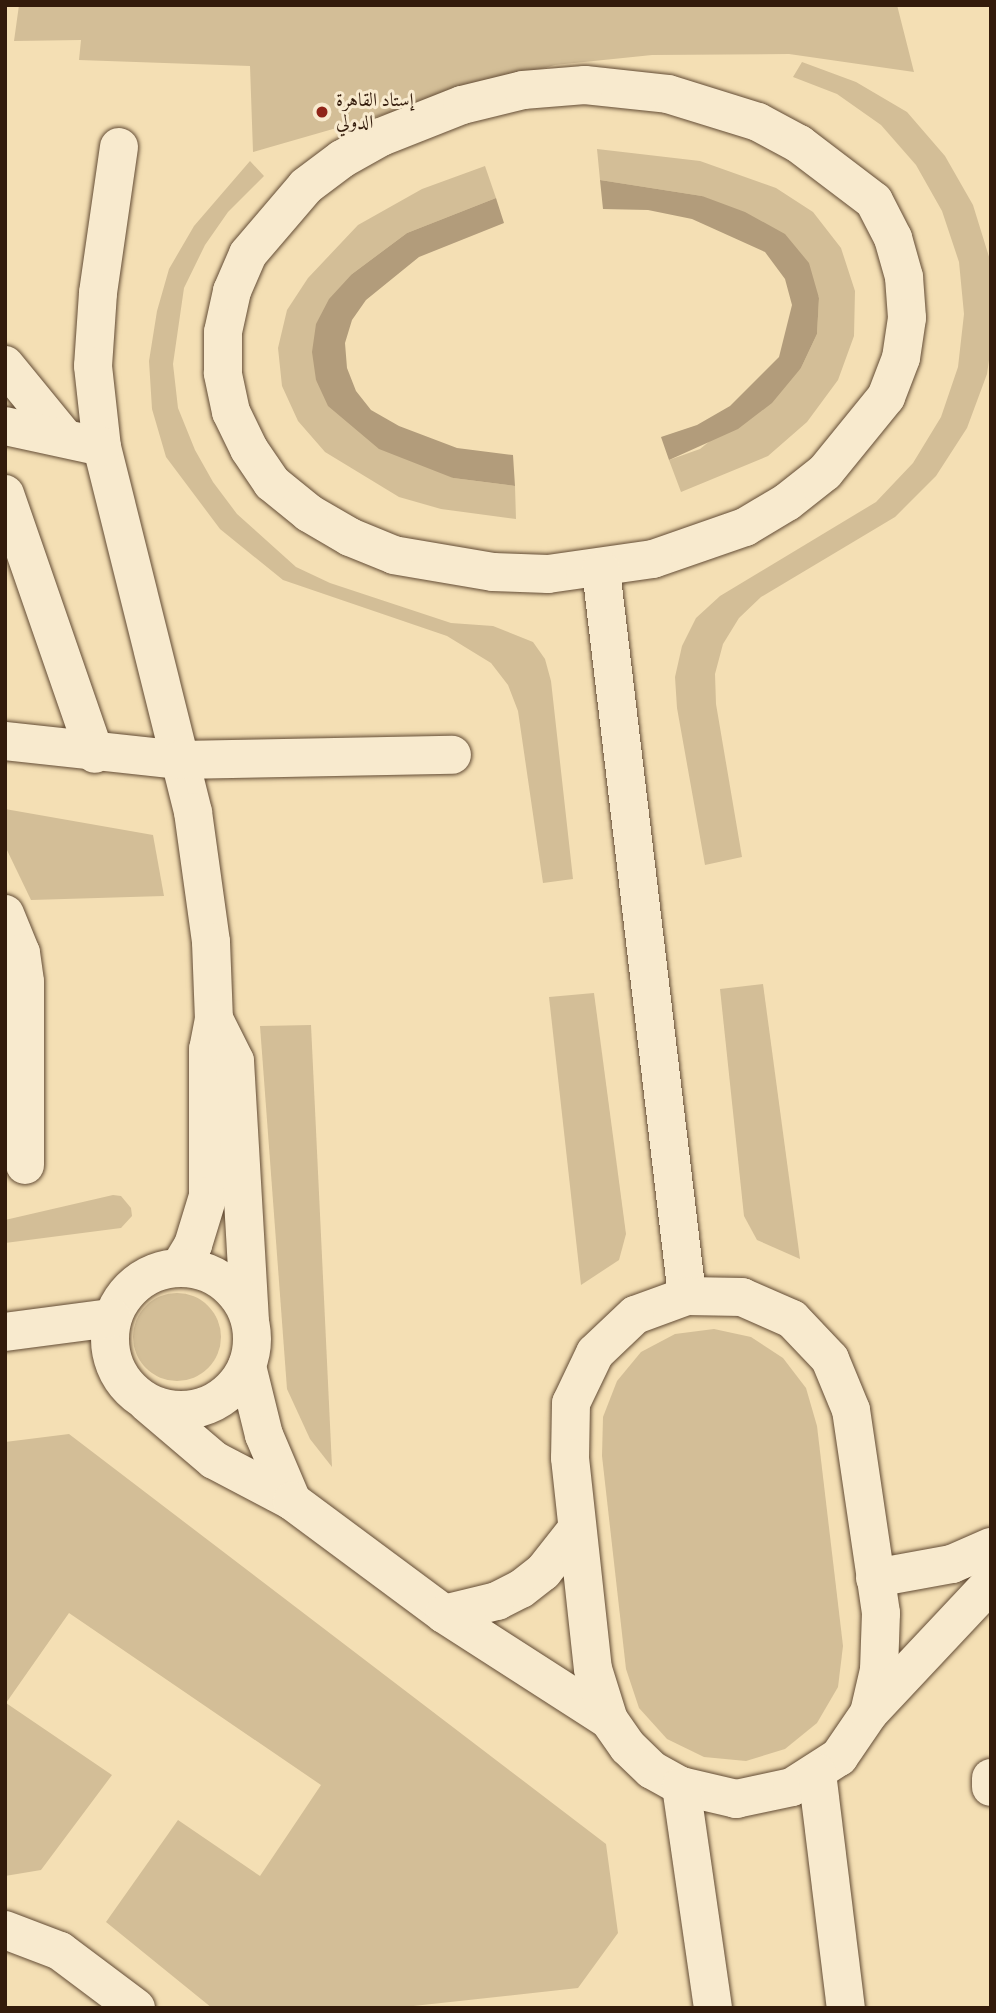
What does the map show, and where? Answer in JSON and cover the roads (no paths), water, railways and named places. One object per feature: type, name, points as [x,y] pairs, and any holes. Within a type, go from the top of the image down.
[{"type":"lane","points":[[627,87],[691,100],[758,122],[799,144],[874,201],[893,238],[904,277],[908,318],[901,358],[886,397],[858,436],[825,472],[745,527],[701,546],[601,570],[493,572],[394,555],[349,537],[309,513],[272,483],[249,449],[232,412],[223,373],[223,332],[232,291],[248,254],[275,218],[342,159],[461,105],[523,90],[627,87]]},
{"type":"lane","points":[[119,147],[105,232],[93,366],[102,447],[180,760],[204,876],[214,1019],[208,1049],[208,1196],[193,1245],[180,1267]]},
{"type":"lane","points":[[5,365],[64,438]]},
{"type":"lane","points":[[5,426],[102,447]]},
{"type":"lane","points":[[5,494],[95,754]]},
{"type":"lane","points":[[601,570],[687,1296]]},
{"type":"lane","points":[[5,741],[95,754],[180,760],[452,755]]},
{"type":"lane","points":[[5,914],[22,953],[25,1165]]},
{"type":"lane","points":[[214,1019],[235,1061],[250,1320],[247,1366],[264,1435],[292,1501]]},
{"type":"lane","points":[[250,1320],[225,1281],[203,1270],[180,1267],[138,1281],[112,1318],[109,1338],[119,1375],[147,1403],[214,1460],[292,1501],[444,1614],[609,1720]]},
{"type":"lane","points":[[869,1713],[880,1670],[881,1612],[851,1410],[830,1359],[792,1319],[741,1297],[687,1296],[635,1315],[595,1353],[571,1403],[570,1458],[593,1669],[609,1720],[628,1747],[652,1770],[681,1786],[736,1799],[764,1796],[817,1773],[839,1757],[869,1713],[991,1583]]},
{"type":"lane","points":[[5,1332],[112,1318]]},
{"type":"lane","points":[[147,1403],[193,1410],[234,1387],[247,1366]]},
{"type":"lane","points":[[444,1614],[484,1606],[521,1588],[543,1572],[577,1529]]},
{"type":"lane","points":[[875,1578],[952,1564],[991,1547]]},
{"type":"lane","points":[[817,1773],[846,2008]]},
{"type":"lane","points":[[991,1778],[991,1787]]},
{"type":"lane","points":[[681,1786],[713,2008]]},
{"type":"lane","points":[[5,1930],[60,1951],[136,2008]]},
{"type":"place","name":"إستاد القاهرة الدولي","points":[[322,112]]}]
